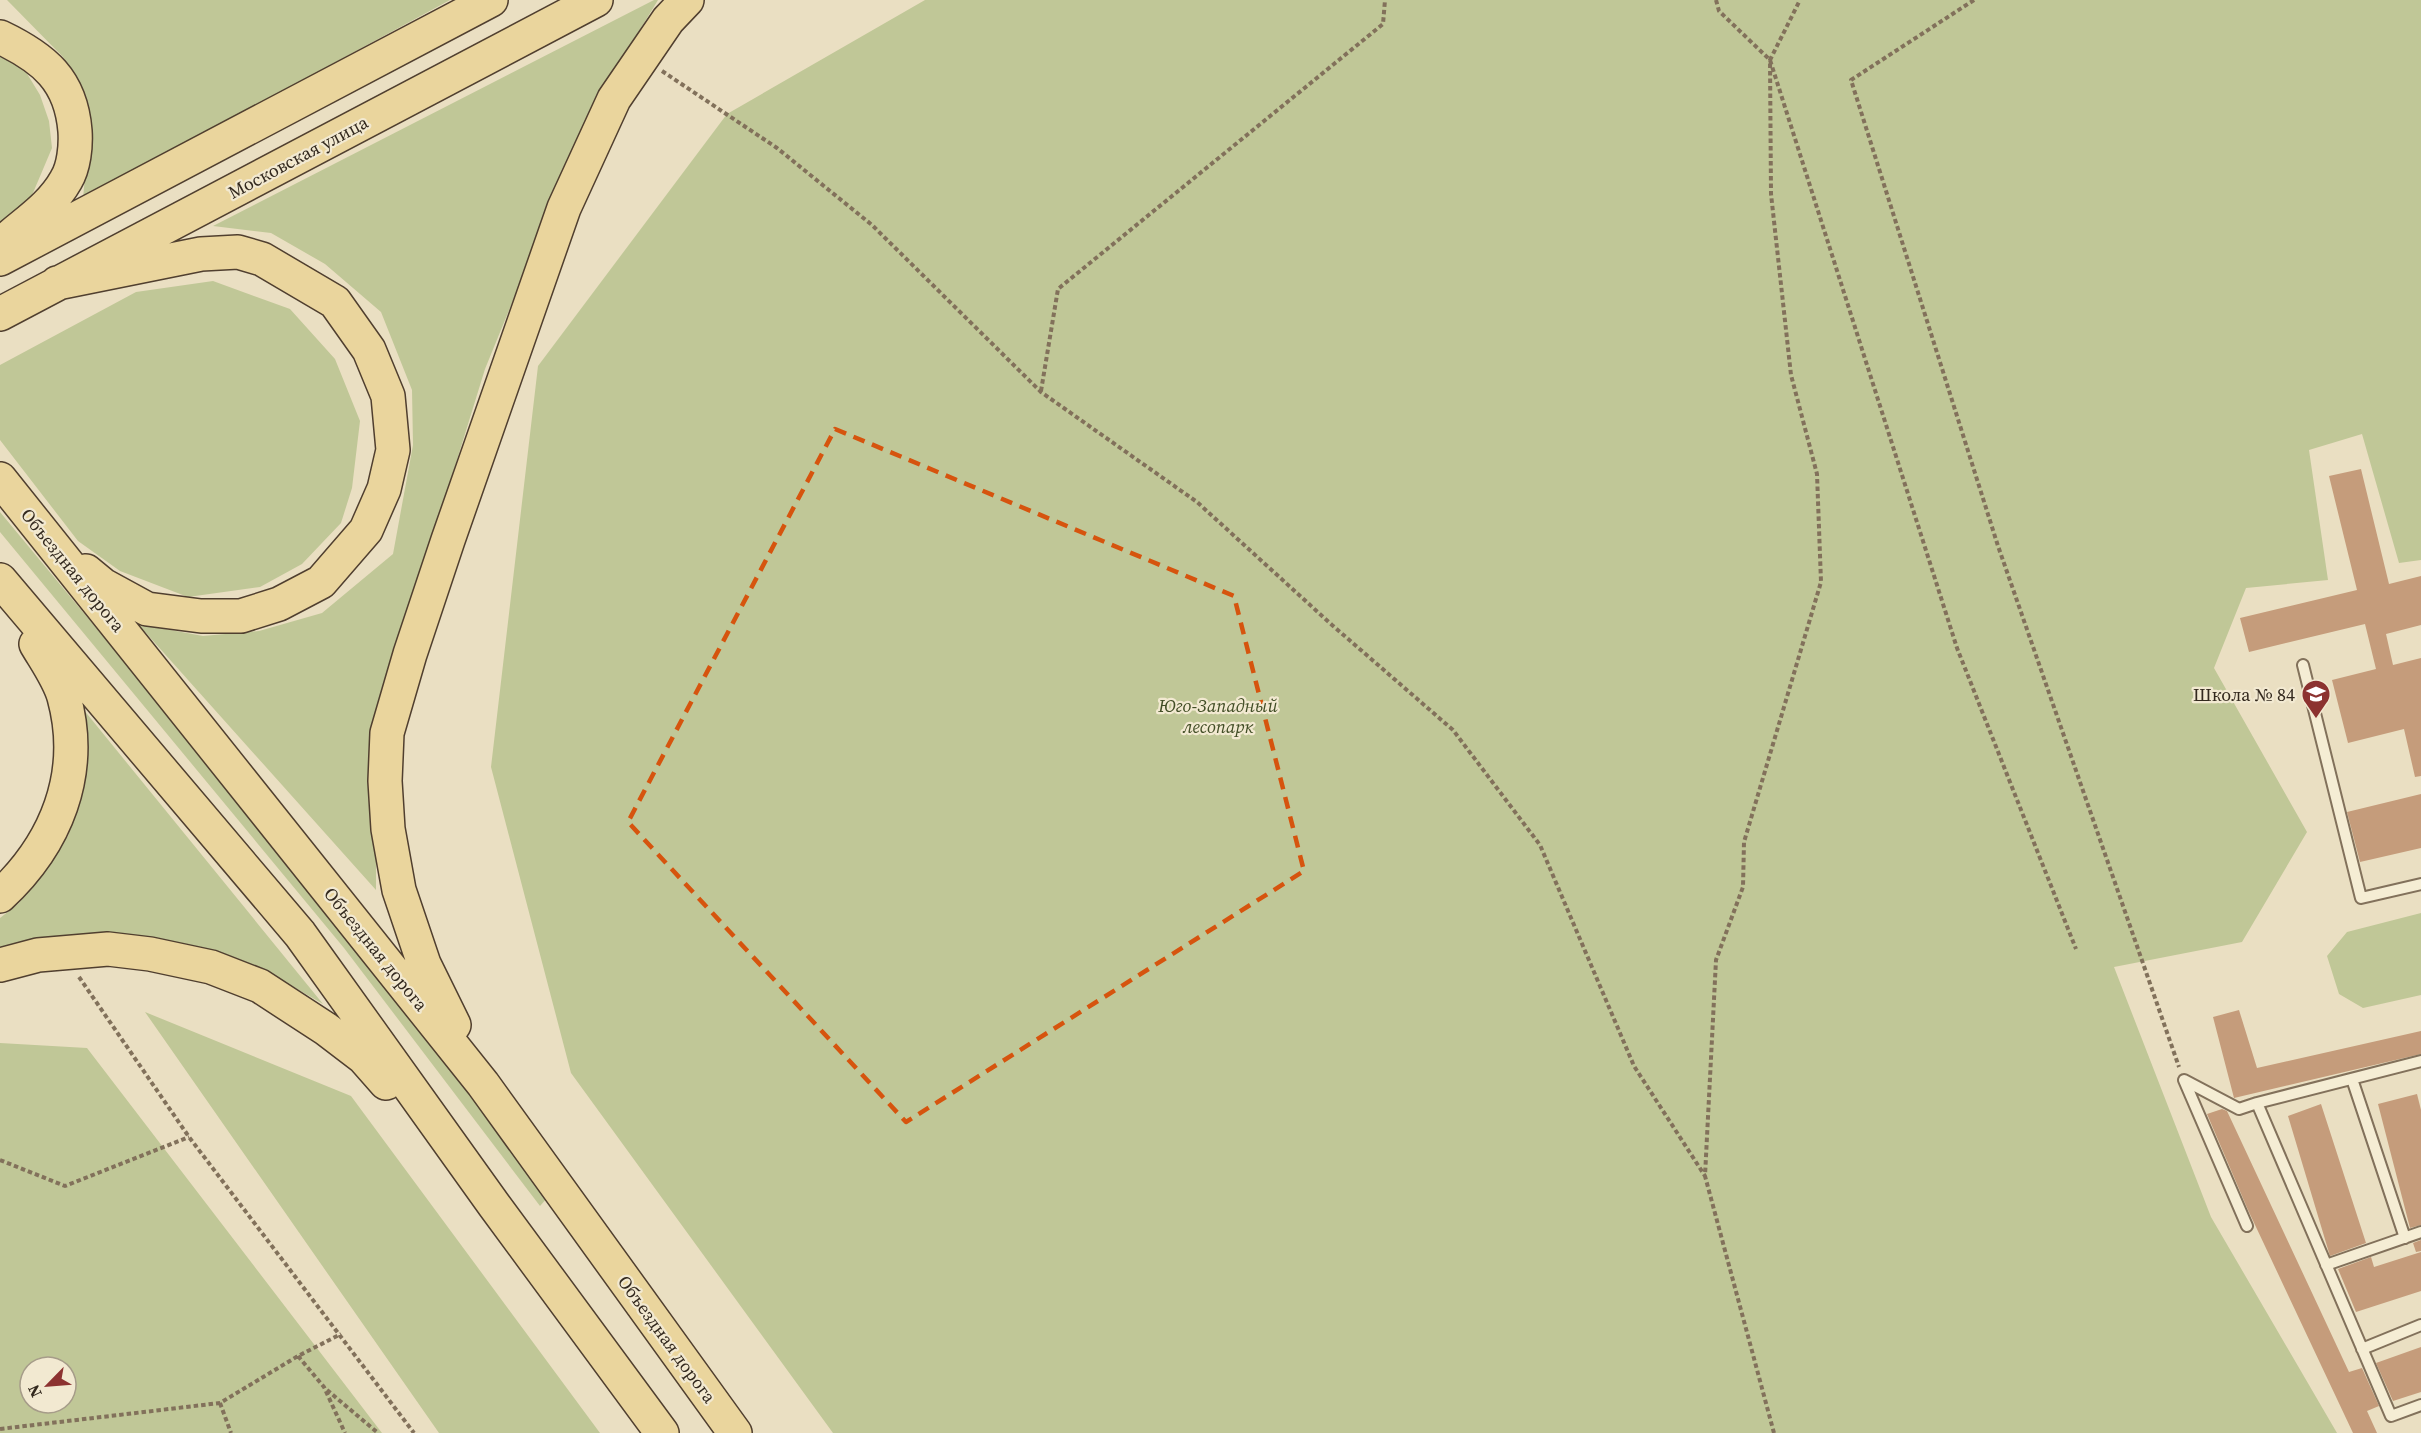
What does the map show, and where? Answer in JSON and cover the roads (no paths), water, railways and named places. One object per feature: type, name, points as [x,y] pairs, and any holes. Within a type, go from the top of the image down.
[{"type":"main road","points":[[0,259],[491,0]]},
{"type":"main road","name":"Московская улица","points":[[0,314],[596,0]]},
{"type":"main road","points":[[483,1083],[424,964],[399,890],[388,829],[385,781],[387,733],[410,654],[448,540],[564,208],[614,99],[668,20],[687,0]]},
{"type":"main road","points":[[0,37],[34,55],[64,85],[74,114],[76,145],[67,179],[42,212],[0,246]]},
{"type":"main road","points":[[50,541],[103,585],[147,609],[201,616],[242,616],[279,604],[321,582],[366,530],[384,489],[393,450],[388,396],[369,350],[335,302],[262,259],[238,252],[201,254],[57,283]]},
{"type":"main road","name":"Объездная дорога","points":[[0,479],[483,1083],[735,1433]]},
{"type":"main road","points":[[0,582],[64,696],[69,729],[70,765],[64,802],[43,846],[20,878],[0,896]]},
{"type":"main road","points":[[0,582],[300,934],[494,1205],[662,1433]]},
{"type":"main road","points":[[0,965],[38,955],[108,949],[150,954],[211,968],[260,986],[326,1029],[364,1058],[494,1205]]},
{"type":"lane","points":[[2303,665],[2361,898],[2421,884]]},
{"type":"lane","points":[[2247,1226],[2184,1080],[2240,1108],[2421,1061]]},
{"type":"lane","points":[[2352,1079],[2406,1238]]},
{"type":"lane","points":[[2257,1103],[2391,1416],[2421,1405]]},
{"type":"lane","points":[[2326,1265],[2421,1232]]},
{"type":"lane","points":[[2362,1349],[2421,1325]]},
{"type":"place","name":"Школа № 84","points":[[2316,720]]},
{"type":"park label","name":"Юго-Западный лесопарк","points":[[1218,715]]}]
